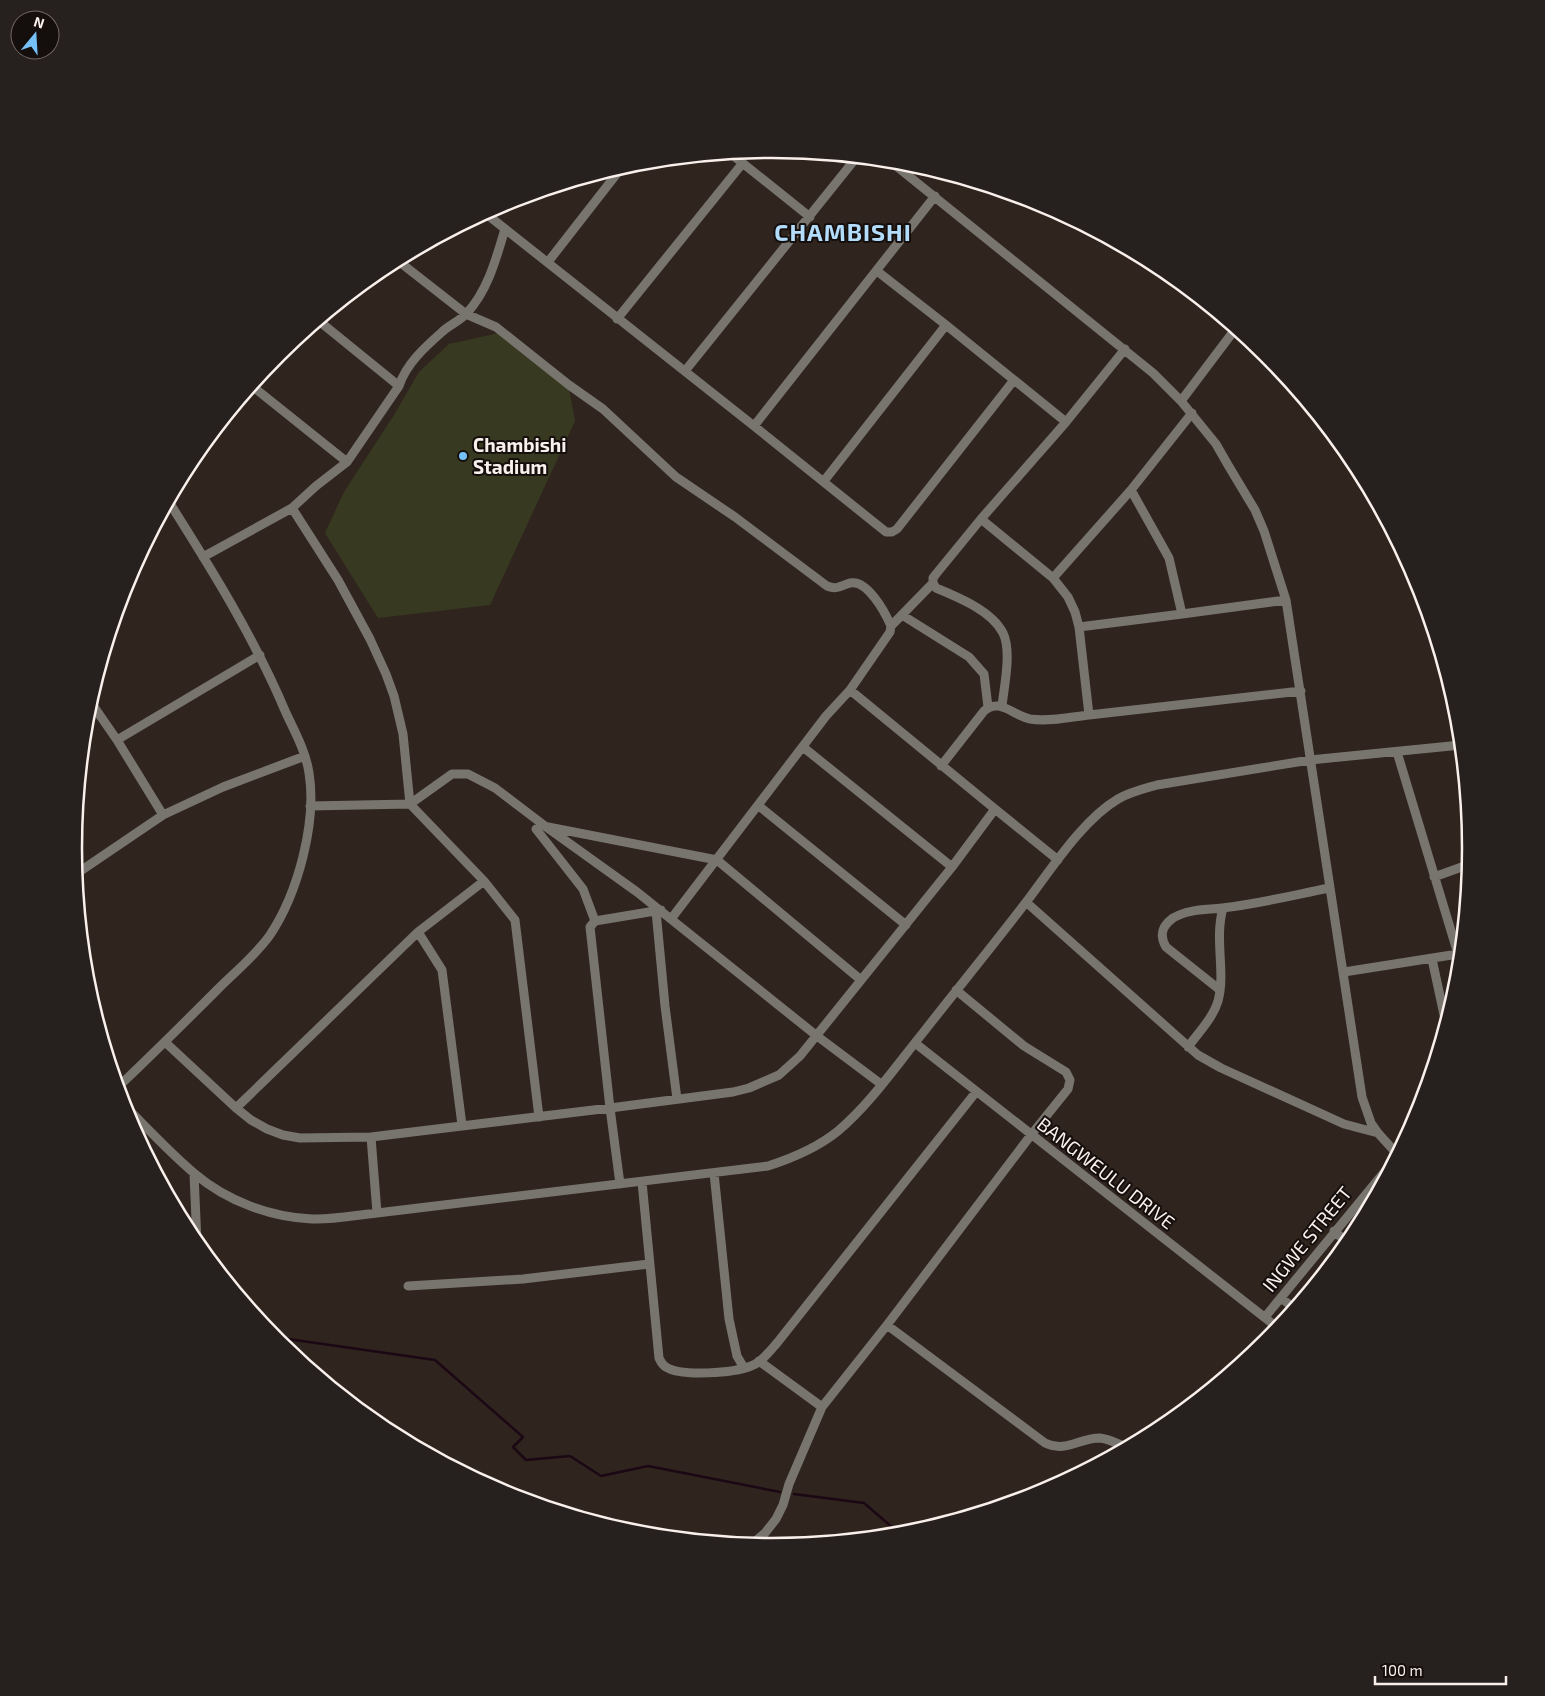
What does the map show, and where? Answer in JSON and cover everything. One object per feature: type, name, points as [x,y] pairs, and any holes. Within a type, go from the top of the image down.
[{"type":"street","points":[[736,159],[810,217]]},
{"type":"street","points":[[685,371],[852,163]]},
{"type":"street","points":[[618,319],[742,164]]},
{"type":"street","points":[[902,170],[1153,373],[1192,413],[1216,444],[1255,510],[1286,600],[1362,1096],[1371,1123],[1378,1134],[1393,1149]]},
{"type":"street","points":[[548,262],[614,177]]},
{"type":"street","points":[[754,426],[935,196]]},
{"type":"street","points":[[492,218],[886,532],[892,532],[897,529],[1014,380]]},
{"type":"street","points":[[203,557],[292,508],[347,462],[399,386],[403,372],[442,331],[466,314],[487,283],[505,229]]},
{"type":"street","points":[[403,265],[466,314],[496,326],[569,386],[603,409],[649,454],[689,487],[735,517],[827,586],[838,588],[850,583],[856,583],[864,587],[872,594],[891,626]]},
{"type":"street","points":[[877,271],[1066,422]]},
{"type":"street","points":[[323,325],[399,386]]},
{"type":"street","points":[[824,481],[946,325]]},
{"type":"street","points":[[1181,401],[1232,334]]},
{"type":"street","points":[[1002,706],[1007,660],[1004,634],[992,620],[975,607],[936,588],[933,584],[933,578],[981,519],[1066,422],[1125,349]]},
{"type":"street","points":[[257,390],[347,462]]},
{"type":"street","points":[[1053,578],[1131,490],[1192,413]]},
{"type":"street","points":[[1131,490],[1169,558],[1182,614]]},
{"type":"street","points":[[123,1082],[259,948],[277,923],[292,890],[308,830],[310,782],[305,756],[260,655],[173,508]]},
{"type":"street","points":[[292,508],[338,580],[370,639],[386,674],[394,696],[403,734],[410,804],[484,881],[516,920],[539,1117]]},
{"type":"street","points":[[981,519],[1053,578],[1068,597],[1075,612],[1079,628],[1089,715]]},
{"type":"street","points":[[671,919],[826,716],[850,690],[890,632],[891,626],[933,584]]},
{"type":"street","points":[[1079,628],[1286,600]]},
{"type":"street","points":[[902,615],[969,657],[984,674],[988,707]]},
{"type":"street","points":[[117,740],[260,655]]},
{"type":"street","points":[[850,690],[1058,860]]},
{"type":"street","points":[[941,766],[988,707],[995,704],[1017,715],[1031,719],[1044,719],[1301,691]]},
{"type":"street","points":[[97,710],[163,815]]},
{"type":"street","points":[[138,1119],[194,1174],[218,1190],[235,1199],[271,1212],[314,1219],[768,1166],[804,1153],[821,1143],[854,1117],[1058,860],[1091,821],[1104,808],[1119,798],[1137,790],[1183,780],[1310,760],[1455,746]]},
{"type":"street","points":[[803,747],[952,867]]},
{"type":"street","points":[[1397,752],[1456,944]]},
{"type":"street","points":[[83,869],[163,815],[223,787],[305,756]]},
{"type":"street","points":[[310,806],[410,804],[452,774],[468,774],[495,788],[540,828],[637,892],[817,1036],[881,1084]]},
{"type":"street","points":[[759,806],[906,925]]},
{"type":"street","points":[[165,1042],[236,1108],[267,1129],[283,1135],[320,1138],[371,1136],[733,1092],[766,1082],[790,1067],[906,925],[995,809]]},
{"type":"street","points":[[540,828],[716,860],[861,980]]},
{"type":"street","points":[[540,828],[583,889],[596,921]]},
{"type":"street","points":[[1434,877],[1462,867]]},
{"type":"street","points":[[236,1108],[418,932],[484,881]]},
{"type":"street","points":[[1220,990],[1166,947],[1162,940],[1164,926],[1182,913],[1223,908],[1329,888]]},
{"type":"street","points":[[1026,902],[1198,1055],[1221,1068],[1344,1124],[1378,1134]]},
{"type":"street","points":[[1188,1047],[1214,1009],[1220,990],[1218,927],[1223,908]]},
{"type":"street","points":[[620,1184],[590,928],[596,921],[659,911]]},
{"type":"street","points":[[659,911],[665,1006],[677,1099]]},
{"type":"street","points":[[418,932],[442,970],[462,1125]]},
{"type":"street","points":[[1344,972],[1454,955]]},
{"type":"street","points":[[1432,959],[1443,1010]]},
{"type":"street","points":[[760,1538],[776,1519],[783,1505],[822,1407],[1068,1089],[1070,1080],[1066,1072],[1024,1046],[956,990]]},
{"type":"street","name":"BANGWEULU DRIVE","points":[[914,1043],[1272,1323]]},
{"type":"street","points":[[642,1182],[649,1264],[661,1364],[672,1370],[707,1373],[750,1367],[760,1361],[777,1343],[976,1092]]},
{"type":"street","points":[[371,1136],[377,1213]]},
{"type":"street","points":[[714,1173],[729,1319],[737,1356],[744,1368]]},
{"type":"street","points":[[194,1174],[196,1227]]},
{"type":"street","name":"INGWE STREET","points":[[1264,1317],[1376,1182]]},
{"type":"street","points":[[1334,1232],[1341,1238]]},
{"type":"street","points":[[408,1286],[523,1279],[649,1264]]},
{"type":"street","points":[[1281,1298],[1290,1305]]},
{"type":"street","points":[[887,1325],[1045,1443],[1056,1447],[1065,1447],[1101,1438],[1120,1445]]},
{"type":"street","points":[[760,1361],[822,1407]]},
{"type":"green space","name":"Chambishi Stadium","points":[[499,333],[569,389],[575,421],[490,605],[378,618],[325,533],[344,492],[394,415],[419,372],[449,344]]},
{"type":"waterway","points":[[288,1339],[435,1360],[523,1437],[513,1447],[526,1460],[570,1456],[601,1476],[648,1466],[780,1492]]},
{"type":"waterway","points":[[794,1494],[864,1503],[892,1527]]},
{"type":"place","name":"Chambishi Stadium","points":[[463,456]]},
{"type":"district","name":"CHAMBISHI","points":[[843,233]]}]
